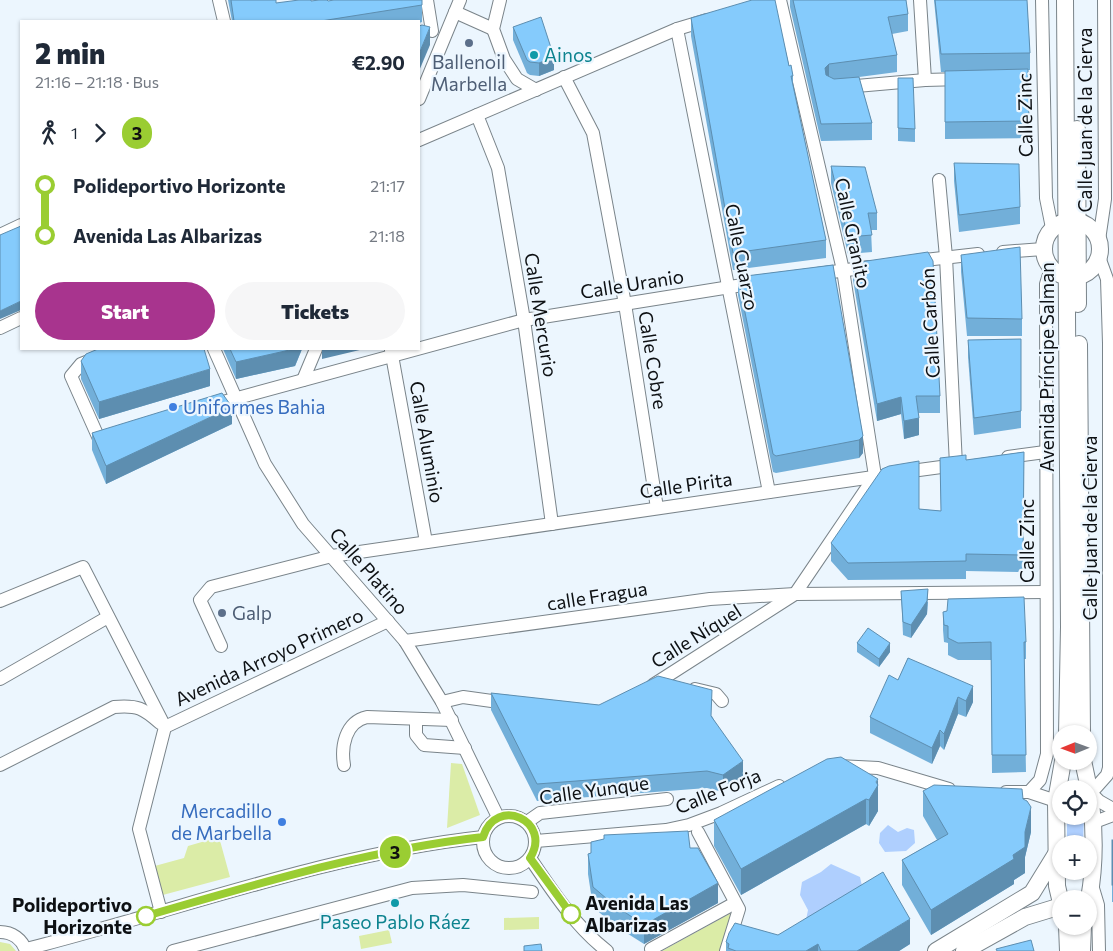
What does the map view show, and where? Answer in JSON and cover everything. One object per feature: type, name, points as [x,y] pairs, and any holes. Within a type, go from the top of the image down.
[{"type":"main road","name":"Avenida Príncipe Salman","points":[[1065,0],[1065,223],[1072,277],[1082,725]]},
{"type":"main road","name":"Avenida Príncipe Salman","points":[[1065,223],[1075,0]]},
{"type":"main road","points":[[1065,223],[1091,228],[1099,240],[1099,257],[1091,270],[1072,277],[1051,268],[1045,260],[1043,249],[1045,238],[1065,223]]},
{"type":"main road","name":"Avenida Príncipe Salman","points":[[1067,725],[1072,277]]},
{"type":"main road","points":[[1090,890],[1092,825]]},
{"type":"main road","points":[[936,951],[1032,893],[1052,860]]},
{"type":"main road","points":[[964,951],[1025,917],[1052,908]]},
{"type":"main road","points":[[1067,935],[1068,951]]},
{"type":"main road","points":[[1082,951],[1083,935]]},
{"type":"street","points":[[220,0],[224,20]]},
{"type":"street","points":[[427,0],[432,31]]},
{"type":"street","points":[[500,0],[493,29],[504,59],[517,80],[536,90]]},
{"type":"street","points":[[920,0],[925,80]]},
{"type":"street","name":"Calle Zinc","points":[[1042,0],[1038,78],[1046,198],[1065,223]]},
{"type":"street","name":"Calle Juan de la Cierva","points":[[1099,240],[1109,213],[1109,100],[1104,0]]},
{"type":"street","name":"Calle Granito","points":[[775,1],[843,270],[875,476]]},
{"type":"street","points":[[420,97],[457,6],[493,29]]},
{"type":"street","points":[[420,140],[677,29],[723,16]]},
{"type":"street","name":"Calle Cuarzo","points":[[677,29],[769,492]]},
{"type":"street","points":[[420,33],[447,30]]},
{"type":"street","name":"Calle Cobre","points":[[564,78],[593,134],[625,304],[657,508]]},
{"type":"street","points":[[833,88],[925,80],[974,79]]},
{"type":"street","name":"Calle Mercurio","points":[[477,115],[498,168],[524,320],[552,524]]},
{"type":"street","name":"Calle Carbón","points":[[939,180],[960,464]]},
{"type":"street","points":[[0,235],[20,225]]},
{"type":"street","points":[[899,263],[1043,249]]},
{"type":"street","name":"Calle Juan de la Cierva","points":[[1097,783],[1110,775],[1111,612],[1110,279],[1099,257]]},
{"type":"street","points":[[805,276],[881,265]]},
{"type":"street","name":"Calle Zinc","points":[[1029,792],[1040,780],[1047,754],[1046,284],[1051,268]]},
{"type":"street","name":"Calle Uranio","points":[[420,346],[524,320],[767,281]]},
{"type":"street","points":[[0,328],[20,318]]},
{"type":"street","points":[[116,350],[81,364],[72,376],[100,441],[118,435]]},
{"type":"street","name":"Calle Platino","points":[[214,350],[234,398],[265,464],[303,524],[405,641],[452,720],[498,817]]},
{"type":"street","points":[[303,380],[316,350]]},
{"type":"street","name":"Calle Uranio","points":[[198,409],[392,353]]},
{"type":"street","name":"Calle Aluminio","points":[[392,353],[426,542]]},
{"type":"street","points":[[992,459],[1046,452]]},
{"type":"street","name":"Calle Pirita","points":[[220,646],[200,600],[211,587],[332,556],[960,464]]},
{"type":"street","name":"Calle Níquel","points":[[645,689],[677,682],[795,594],[875,476]]},
{"type":"street","points":[[0,601],[83,567],[165,727]]},
{"type":"street","points":[[795,594],[1046,592]]},
{"type":"street","name":"calle Fragua","points":[[405,641],[701,600],[795,594]]},
{"type":"street","points":[[0,680],[108,617]]},
{"type":"street","name":"Avenida Arroyo Primero","points":[[165,727],[388,621]]},
{"type":"street","points":[[677,682],[716,694],[722,701]]},
{"type":"street","points":[[442,702],[463,697],[520,705]]},
{"type":"street","name":"Avenida Arroyo Primero","points":[[0,765],[114,707],[130,706],[143,708],[165,727]]},
{"type":"street","points":[[344,766],[342,752],[344,741],[353,725],[360,719],[367,717],[452,720]]},
{"type":"street","points":[[416,719],[416,735],[424,745],[465,748]]},
{"type":"street","name":"Avenida Arroyo Primero","points":[[161,912],[139,829],[165,727]]},
{"type":"street","name":"Calle Zinc","points":[[1047,754],[1059,780]]},
{"type":"street","points":[[828,767],[868,766],[887,770],[939,788],[961,790]]},
{"type":"street","name":"Calle Forja","points":[[536,841],[666,830],[689,825],[721,814],[794,779]]},
{"type":"street","points":[[989,792],[1029,792],[1052,785]]},
{"type":"street","points":[[1029,792],[1052,800]]},
{"type":"street","name":"Calle Yunque","points":[[527,822],[540,813],[667,799]]},
{"type":"street","points":[[1097,799],[1113,808]]},
{"type":"street","points":[[513,815],[527,822],[532,827],[536,841],[530,858],[516,867],[499,866],[488,857],[483,837],[487,827],[498,817],[513,815]]},
{"type":"street","points":[[1097,821],[1113,815]]},
{"type":"street","points":[[698,832],[739,910],[726,951]]},
{"type":"street","points":[[0,932],[11,934],[18,938],[26,950],[306,871],[441,842],[483,837]]},
{"type":"street","points":[[530,858],[559,901],[594,941],[607,951]]},
{"type":"street","points":[[173,951],[412,888],[463,885],[532,892]]},
{"type":"street","points":[[651,949],[735,903]]},
{"type":"street","points":[[1097,903],[1099,951]]},
{"type":"green space","points":[[451,763],[462,764],[480,815],[447,828]]},
{"type":"green space","points":[[219,837],[230,877],[159,896],[151,867],[184,858],[188,846]]},
{"type":"green space","points":[[733,912],[721,951],[662,951]]},
{"type":"green space","points":[[539,917],[539,929],[504,930],[504,918]]},
{"type":"green space","points":[[389,930],[392,943],[361,949],[359,936]]},
{"type":"green space","points":[[0,942],[10,944],[16,951],[0,951]]},
{"type":"water","points":[[888,825],[898,832],[907,828],[914,830],[915,843],[906,851],[885,852],[879,843],[880,833]]},
{"type":"water","points":[[1067,825],[1084,825],[1083,835],[1067,835]]},
{"type":"water","points":[[831,864],[860,877],[862,886],[805,925],[808,910],[800,895],[802,882],[821,872]]},
{"type":"building","points":[[231,0],[276,0],[276,3],[299,0],[422,0],[422,5],[327,20],[234,20]]},
{"type":"building","points":[[752,0],[775,0],[789,66],[791,65],[793,76],[791,76],[826,240],[733,253],[691,18]]},
{"type":"building","points":[[793,0],[906,0],[908,14],[888,17],[897,55],[829,64],[825,68],[826,75],[834,79],[859,77],[872,123],[821,124]]},
{"type":"building","points":[[935,0],[1027,0],[1030,53],[941,54]]},
{"type":"building","points":[[541,17],[554,57],[539,63],[530,62],[527,60],[513,27]]},
{"type":"building","points":[[420,26],[430,27],[420,52]]},
{"type":"building","points":[[1028,69],[1029,121],[945,122],[945,71]]},
{"type":"building","points":[[898,78],[913,78],[915,129],[898,128]]},
{"type":"building","points":[[954,163],[1019,164],[1020,207],[959,215]]},
{"type":"building","points":[[831,166],[865,167],[877,213],[868,213],[872,235],[848,237]]},
{"type":"building","points":[[20,226],[20,301],[0,311],[0,235]]},
{"type":"building","points":[[1020,247],[1022,319],[967,318],[961,255]]},
{"type":"building","points":[[928,252],[933,261],[940,396],[916,396],[919,418],[904,421],[901,397],[877,404],[853,263]]},
{"type":"building","points":[[833,265],[863,436],[859,440],[776,456],[773,454],[738,277]]},
{"type":"building","points":[[1021,339],[1021,411],[974,418],[968,340]]},
{"type":"building","points":[[96,350],[204,350],[210,369],[99,402],[81,361],[86,354]]},
{"type":"building","points":[[230,350],[290,350],[236,362]]},
{"type":"building","points":[[222,393],[232,407],[106,466],[92,433]]},
{"type":"building","points":[[1024,452],[1023,555],[966,554],[966,561],[848,563],[831,543],[882,469],[919,461],[919,509],[941,511],[940,458],[966,455],[966,460]]},
{"type":"building","points":[[928,589],[927,601],[911,625],[903,622],[901,591]]},
{"type":"building","points":[[1024,597],[1026,755],[992,755],[991,642],[958,643],[948,638],[948,626],[944,625],[943,612],[947,611],[948,599]]},
{"type":"building","points":[[868,628],[890,643],[879,659],[857,643]]},
{"type":"building","points":[[908,658],[973,686],[966,701],[958,697],[944,734],[940,730],[932,748],[870,717],[889,675],[898,680]]},
{"type":"building","points":[[658,676],[712,690],[711,716],[743,761],[723,775],[707,771],[537,784],[491,693],[599,705]]},
{"type":"building","points":[[841,757],[878,779],[876,782],[878,785],[869,800],[866,799],[741,869],[714,820],[827,759]]},
{"type":"building","points":[[934,785],[1022,789],[1023,799],[1031,807],[1025,832],[1025,847],[1013,855],[1014,859],[931,910],[902,860],[948,834],[923,791]]},
{"type":"building","points":[[688,831],[690,848],[698,848],[718,883],[644,925],[614,905],[593,887],[588,854],[591,853],[591,842],[604,839],[604,835]]},
{"type":"building","points":[[1113,840],[1113,885],[1112,885]]},
{"type":"building","points":[[883,872],[910,919],[857,951],[821,951],[818,944],[806,951],[736,951],[728,948],[729,944],[726,942],[735,923],[778,935]]},
{"type":"building","points":[[1031,940],[1034,951],[997,951],[996,949]]},
{"type":"building","points":[[541,944],[542,951],[524,951],[524,946]]},
{"type":"bus line","name":"3","points":[[146,916],[306,871],[441,842],[483,837],[487,827],[492,822],[498,817],[506,815],[520,817],[532,827],[536,841],[530,858],[559,901],[571,914]]},
{"type":"place","name":"Ballenoil Marbella","points":[[469,43]]},
{"type":"place","name":"Ainos","points":[[534,55]]},
{"type":"place","name":"Uniformes Bahia","points":[[173,407]]},
{"type":"place","name":"Galp","points":[[222,613]]},
{"type":"place","name":"Mercadillo de Marbella","points":[[282,822]]},
{"type":"place","name":"Paseo Pablo Ráez","points":[[395,903]]},
{"type":"place","name":"Avenida Las Albarizas","points":[[571,914]]},
{"type":"place","name":"Polideportivo Horizonte","points":[[146,916]]}]
